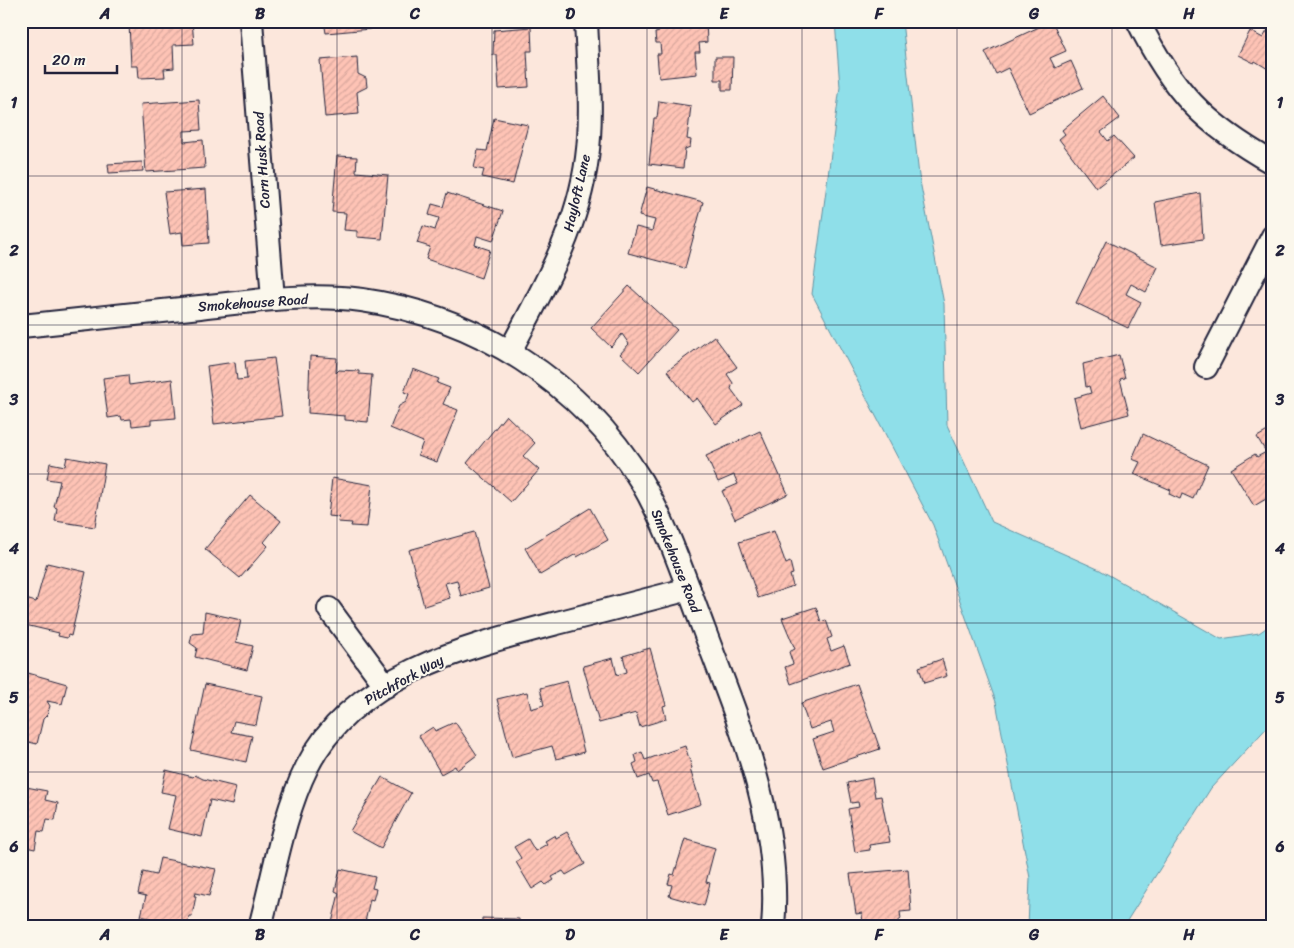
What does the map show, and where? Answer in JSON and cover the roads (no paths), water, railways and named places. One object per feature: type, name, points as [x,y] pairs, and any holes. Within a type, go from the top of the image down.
[{"type":"street","name":"Corn Husk Road","points":[[252,21],[273,299]]},
{"type":"street","name":"Hayloft Lane","points":[[510,351],[560,256],[576,213],[587,159],[590,123],[586,21]]},
{"type":"street","points":[[1138,21],[1156,58],[1181,94],[1205,118],[1239,144],[1273,163]]},
{"type":"street","points":[[1206,367],[1273,236]]},
{"type":"street","name":"Smokehouse Road","points":[[21,326],[273,299],[361,300],[411,310],[468,330],[510,351],[554,381],[582,406],[613,442],[640,480],[667,531],[752,758],[765,811],[776,878],[773,927]]},
{"type":"street","name":"Pitchfork Way","points":[[260,927],[294,797],[307,766],[325,738],[343,718],[386,686],[435,660],[481,643],[689,589]]},
{"type":"street","points":[[329,609],[386,686]]},
{"type":"water","points":[[835,21],[902,21],[919,176],[944,304],[947,425],[992,522],[1100,570],[1221,639],[1259,633],[1273,623],[1273,721],[1211,788],[1123,927],[1028,927],[1030,878],[996,702],[933,525],[812,294],[840,87]]}]
